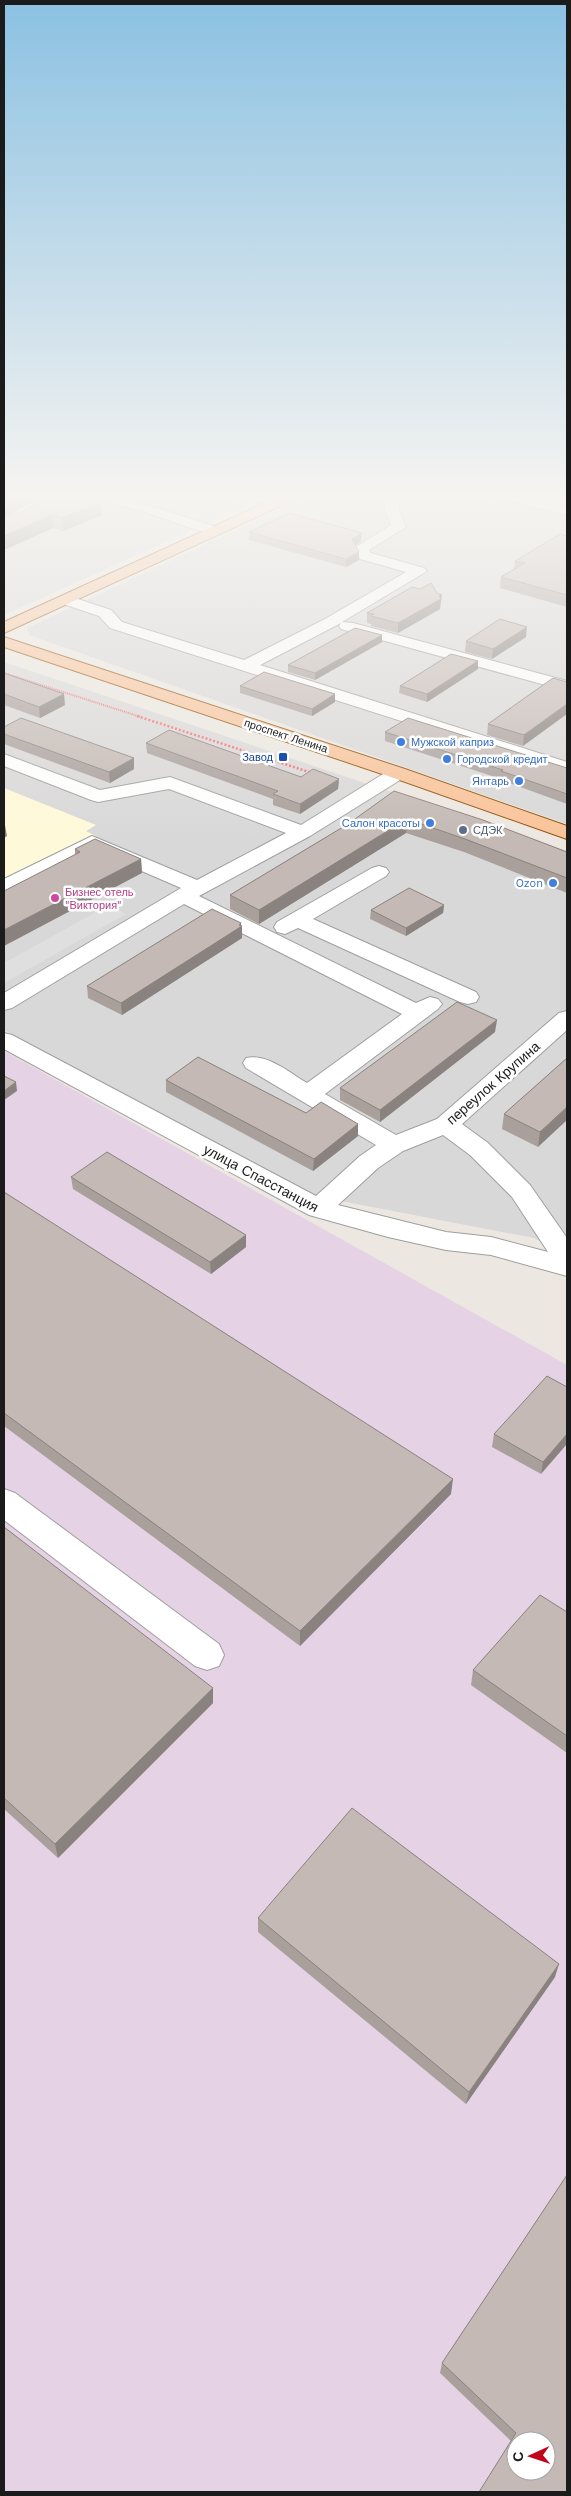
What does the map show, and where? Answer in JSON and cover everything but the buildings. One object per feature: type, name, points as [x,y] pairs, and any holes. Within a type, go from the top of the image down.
[{"type":"main road","points":[[4,628],[47,608]]},
{"type":"main road","name":"проспект Ленина","points":[[4,642],[398,773],[567,833]]},
{"type":"street","points":[[91,608],[105,613],[116,625],[567,768]]},
{"type":"street","points":[[246,666],[355,608]]},
{"type":"street","points":[[331,622],[567,686]]},
{"type":"street","points":[[4,760],[98,796],[170,783],[303,832]]},
{"type":"street","points":[[4,1003],[191,892],[303,832],[398,773]]},
{"type":"street","points":[[4,888],[92,842],[191,892],[273,940],[418,1013]]},
{"type":"street","points":[[273,940],[297,920],[378,872]]},
{"type":"street","points":[[297,920],[458,993],[418,1013],[309,1094]]},
{"type":"street","name":"переулок Крупина","points":[[318,1209],[370,1162],[394,1144],[446,1125],[567,1018]]},
{"type":"street","name":"улица Спасстанция","points":[[4,1040],[318,1209],[388,1228],[446,1241],[491,1246],[567,1266]]},
{"type":"street","points":[[254,1063],[394,1144]]},
{"type":"street","points":[[446,1125],[479,1149],[521,1191],[567,1258]]},
{"type":"street","points":[[4,1502],[207,1655]]},
{"type":"path","points":[[4,673],[314,774]]},
{"type":"shaded area","points":[[4,608],[18,608],[4,615]]},
{"type":"shaded area","points":[[69,608],[567,608],[567,824],[29,635],[27,628]]},
{"type":"shaded area","points":[[4,662],[567,851],[567,1255],[534,1238],[299,1193],[4,1030]]},
{"type":"shaded area","points":[[4,788],[96,825],[86,831],[96,836],[4,880]]},
{"type":"shaded area","points":[[109,905],[126,914],[4,983],[4,963]]},
{"type":"shaded area","points":[[4,1051],[567,1365],[567,2492],[4,2492]]},
{"type":"place","name":"Мужской каприз","points":[[401,742]]},
{"type":"place","name":"Завод","points":[[283,757]]},
{"type":"place","name":"Городской кредит","points":[[447,759]]},
{"type":"place","name":"Янтарь","points":[[519,781]]},
{"type":"place","name":"Салон красоты","points":[[430,823]]},
{"type":"place","name":"СДЭК","points":[[463,830]]},
{"type":"place","name":"Ozon","points":[[553,883]]},
{"type":"place","name":"Бизнес отель \"Виктория\"","points":[[55,898]]}]
